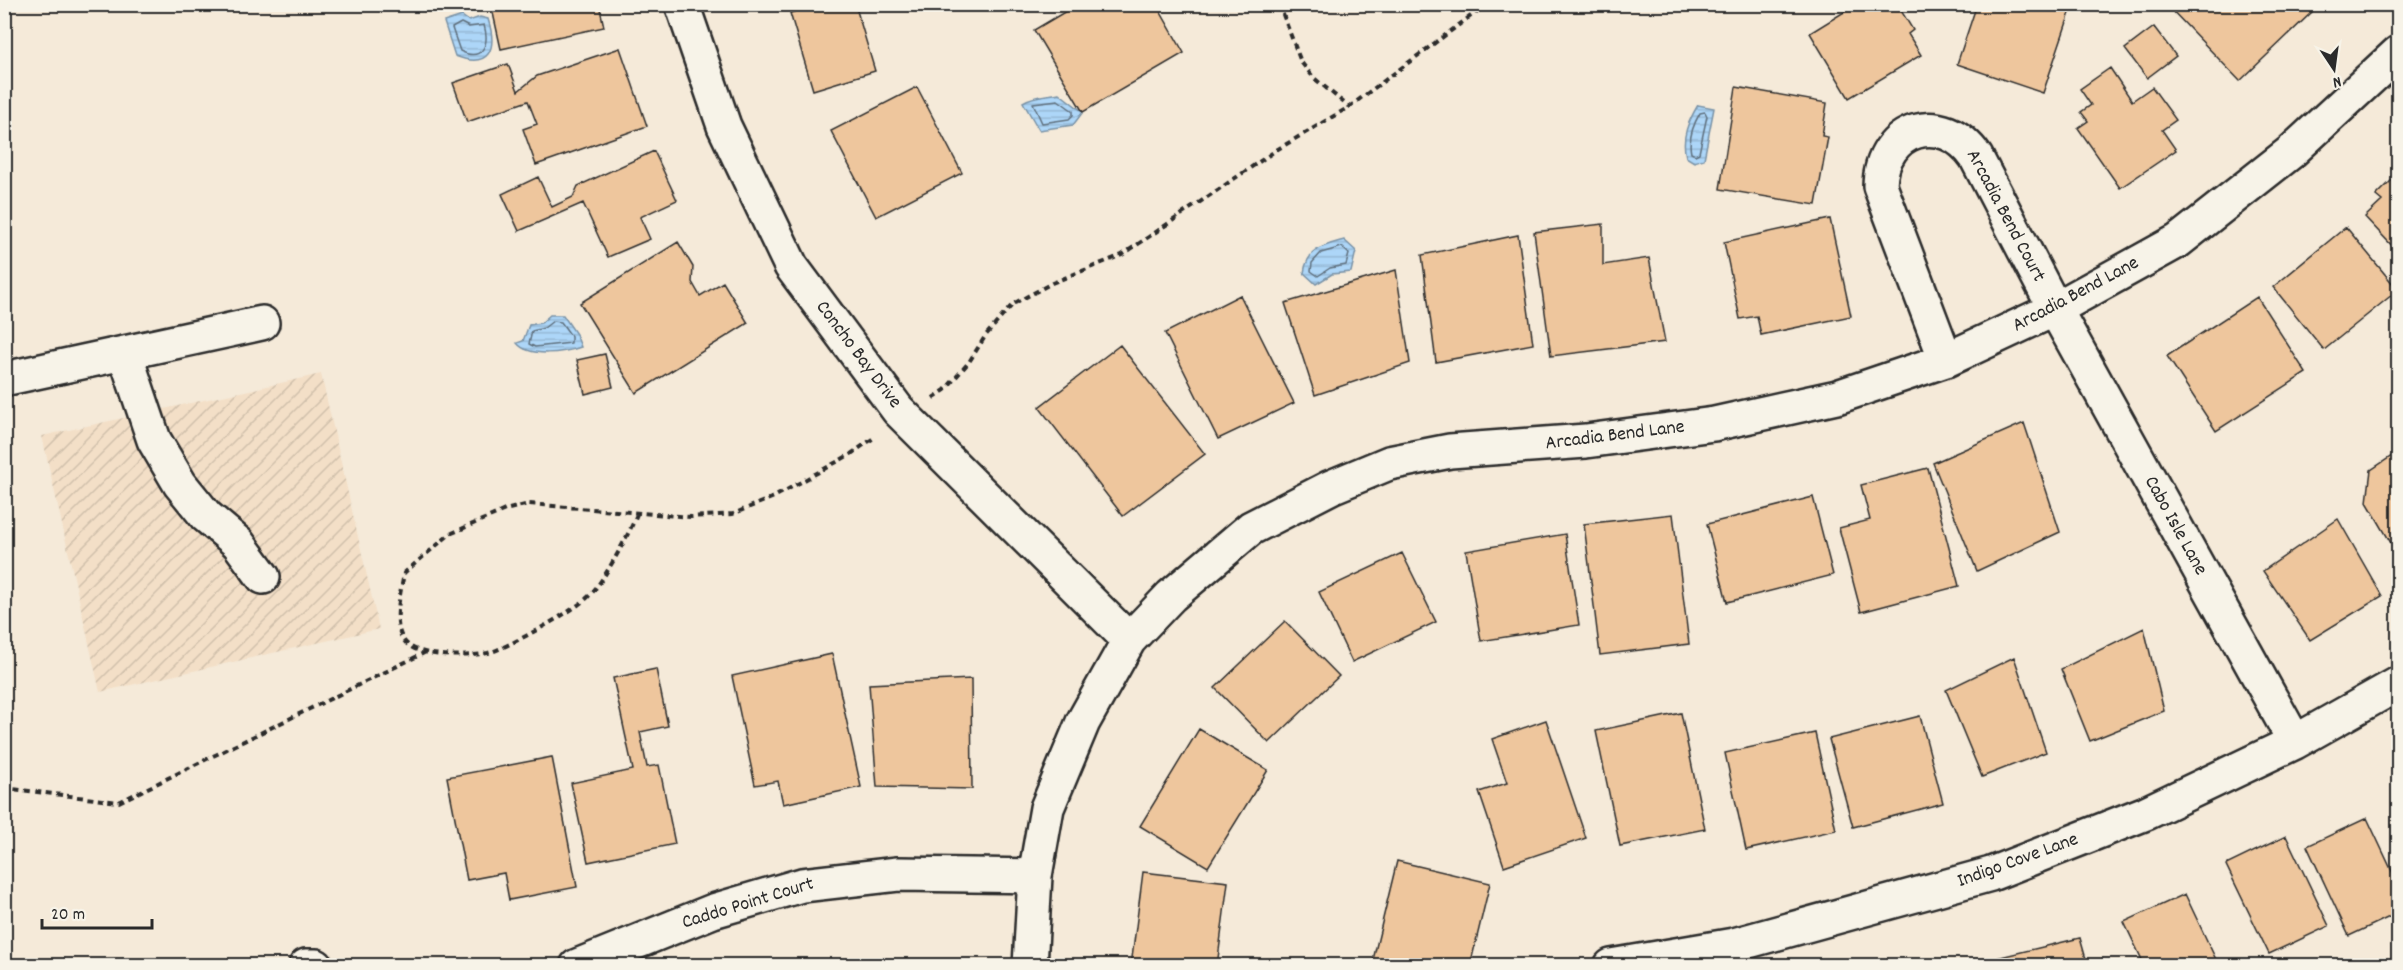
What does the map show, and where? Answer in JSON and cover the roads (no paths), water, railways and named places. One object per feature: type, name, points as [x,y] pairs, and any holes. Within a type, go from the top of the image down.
[{"type":"street","name":"Concho Bay Drive","points":[[682,4],[724,126],[791,266],[905,417],[1129,640]]},
{"type":"street","name":"Arcadia Bend Lane","points":[[1030,966],[1035,876],[1047,808],[1083,722],[1129,640],[1171,596],[1251,528],[1331,487],[1389,463],[1450,451],[1586,441],[1714,424],[1837,397],[1946,360],[2055,309],[2178,241],[2291,152],[2398,52]]},
{"type":"street","name":"Arcadia Bend Court","points":[[1946,360],[1880,186],[1880,171],[1886,156],[1896,143],[1908,134],[1924,130],[1939,130],[1955,135],[1967,144],[2055,309]]},
{"type":"street","name":"Cabo Isle Lane","points":[[2055,309],[2295,742]]},
{"type":"street","points":[[4,379],[262,323]]},
{"type":"street","points":[[124,354],[154,440],[180,484],[206,516],[238,543],[263,577]]},
{"type":"street","name":"Indigo Cove Lane","points":[[1611,966],[1734,945],[1991,874],[2146,813],[2295,742],[2398,684]]},
{"type":"street","name":"Caddo Point Court","points":[[577,966],[713,911],[802,885],[898,874],[1035,876]]},
{"type":"street","points":[[306,966],[316,966]]},
{"type":"water","points":[[462,16],[469,21],[480,17],[488,19],[491,30],[491,48],[483,58],[476,60],[455,56],[444,22]]},
{"type":"water","points":[[1059,93],[1083,112],[1073,125],[1039,130],[1023,102]]},
{"type":"water","points":[[1698,105],[1714,108],[1704,159],[1694,162],[1686,157],[1684,143],[1688,124]]},
{"type":"water","points":[[1344,240],[1356,251],[1351,272],[1332,274],[1316,284],[1304,273],[1312,254],[1323,247]]},
{"type":"water","points":[[550,315],[563,315],[576,334],[581,347],[547,353],[530,351],[517,343],[523,341],[529,325],[541,323]]}]
